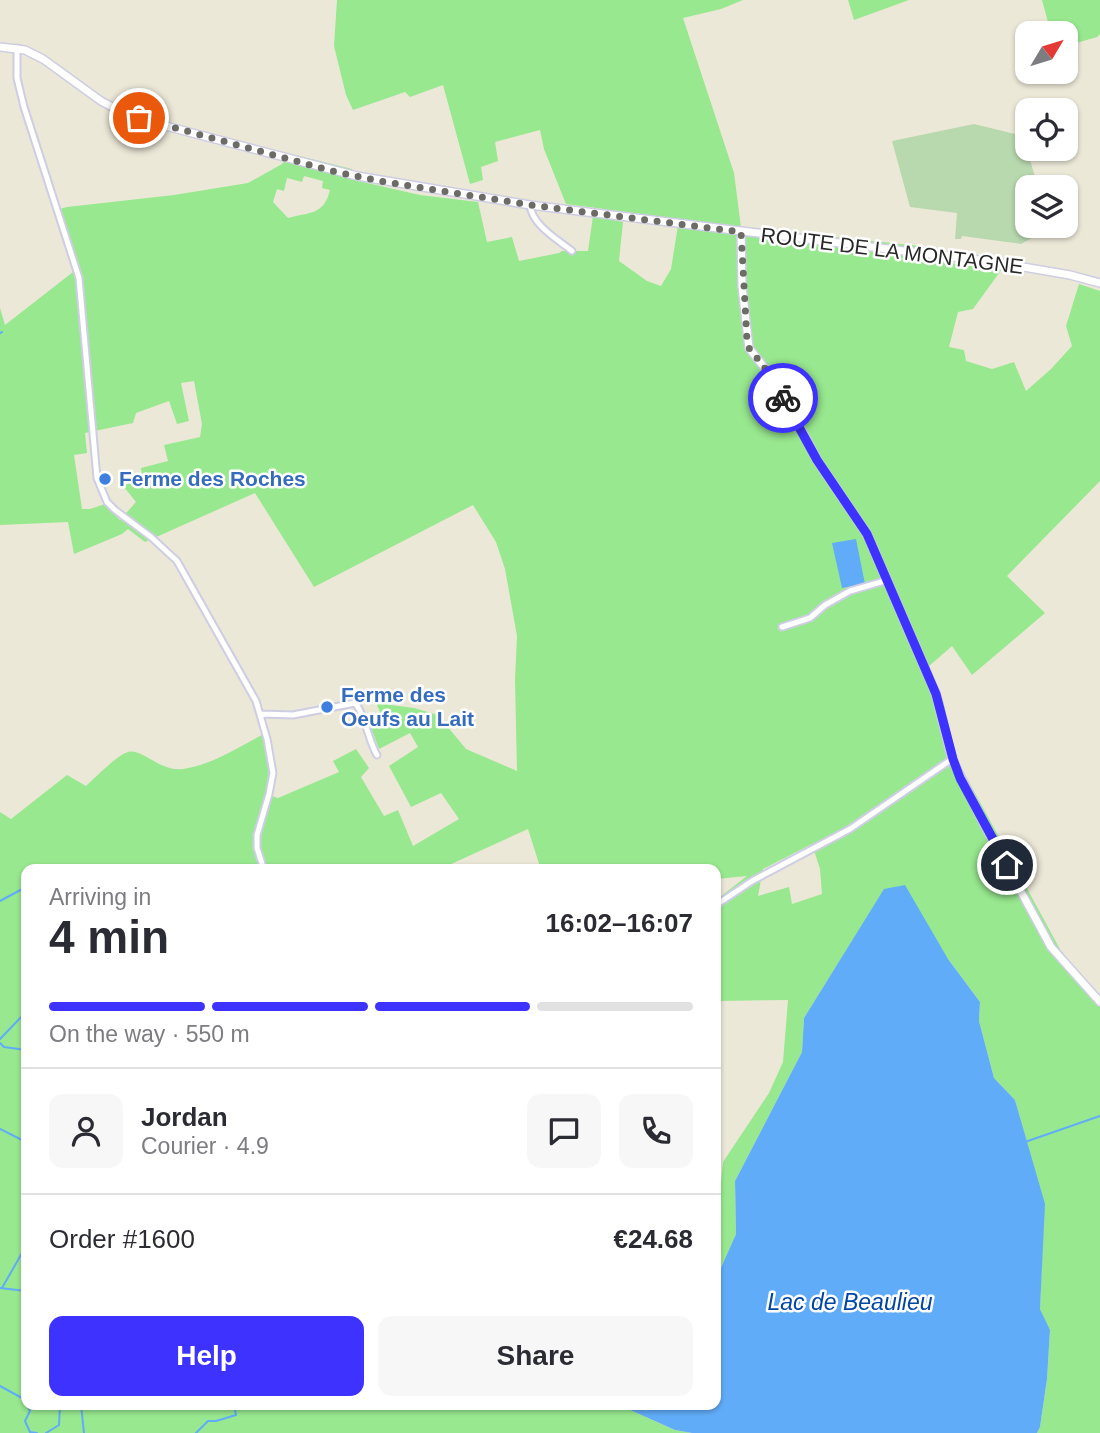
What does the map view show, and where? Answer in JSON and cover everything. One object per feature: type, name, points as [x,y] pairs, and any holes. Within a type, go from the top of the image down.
[{"type":"street","name":"ROUTE DE LA MONTAGNE","points":[[0,47],[17,48],[43,59],[100,101],[120,111],[158,124],[357,176],[530,205],[984,261],[1070,275],[1100,283]]},
{"type":"street","points":[[17,48],[17,78],[24,107],[79,278],[97,478],[107,502],[177,561],[248,684],[261,714],[272,773],[270,794],[259,825],[257,841],[263,864]]},
{"type":"street","points":[[530,205],[532,214],[543,228],[572,251]]},
{"type":"street","points":[[741,232],[742,286],[749,348],[778,385],[817,460],[867,534],[936,694],[960,778],[1051,947],[1100,1002]]},
{"type":"street","points":[[782,627],[810,618],[825,605],[850,591],[888,580]]},
{"type":"street","points":[[261,714],[293,715],[355,704],[361,712],[377,755]]},
{"type":"street","points":[[721,902],[760,876],[850,829],[953,759]]},
{"type":"green space","points":[[337,0],[743,0],[721,9],[683,18],[734,173],[741,227],[920,246],[923,260],[1002,269],[973,309],[958,312],[949,347],[964,350],[966,361],[992,369],[1014,362],[1026,391],[1072,346],[1066,326],[1079,284],[1100,291],[1100,481],[1007,576],[1045,613],[972,675],[952,646],[928,667],[943,700],[956,758],[1061,951],[1100,998],[1100,1433],[1037,1433],[1047,1379],[1050,1331],[1040,1309],[1044,1204],[1015,1100],[994,1078],[979,1021],[980,1002],[948,959],[884,890],[804,1018],[802,1052],[735,1181],[736,1234],[721,1268],[723,1162],[769,1093],[783,1062],[788,1000],[721,1001],[721,896],[747,876],[721,879],[721,864],[539,864],[528,829],[451,864],[21,864],[21,1410],[630,1410],[675,1430],[692,1433],[0,1433],[0,812],[11,819],[67,775],[86,786],[112,762],[128,752],[139,753],[167,767],[183,769],[214,760],[262,735],[269,771],[266,794],[278,798],[339,772],[333,761],[356,749],[369,768],[361,777],[384,816],[398,810],[413,846],[459,819],[441,793],[411,807],[389,766],[418,747],[410,733],[379,749],[367,717],[380,712],[376,703],[414,708],[438,715],[466,749],[517,771],[517,636],[505,569],[496,542],[473,505],[314,587],[255,493],[145,542],[128,529],[74,554],[68,522],[0,525],[0,308],[5,325],[73,272],[53,211],[248,183],[282,164],[291,154],[352,169],[350,179],[420,195],[478,202],[487,242],[512,237],[519,261],[562,251],[588,251],[593,216],[623,222],[619,261],[647,281],[661,286],[671,269],[679,219],[566,204],[544,149],[540,130],[495,142],[498,161],[481,167],[483,180],[470,184],[443,85],[410,97],[405,92],[353,110],[346,95],[334,46]],"holes":[[[304,176],[323,181],[322,188],[330,190],[324,204],[315,211],[288,218],[273,202],[277,189],[284,191],[287,178],[302,182]],[[194,381],[202,424],[200,437],[164,445],[168,461],[141,468],[142,475],[133,478],[124,487],[136,502],[120,520],[105,504],[82,509],[74,455],[87,453],[85,433],[133,423],[136,413],[169,401],[177,424],[189,421],[181,383]],[[812,844],[820,869],[822,894],[792,904],[789,887],[758,896],[763,869]]]},
{"type":"green space","points":[[848,0],[909,0],[854,20]]},
{"type":"green space","points":[[1042,0],[1100,0],[1100,34],[1097,37],[1078,43],[1078,21],[1048,21]]},
{"type":"green space","points":[[974,124],[1015,134],[1015,161],[1030,161],[1034,175],[1015,175],[1015,238],[1032,238],[1021,244],[962,236],[961,239],[955,239],[957,213],[910,207],[892,141]]},
{"type":"water","points":[[856,539],[865,584],[842,588],[832,543]]},
{"type":"water","name":"Lac de Beaulieu","points":[[905,885],[948,959],[980,1002],[979,1021],[994,1078],[1015,1100],[1045,1204],[1040,1309],[1050,1330],[1040,1427],[1037,1433],[692,1433],[675,1430],[630,1410],[721,1410],[721,1268],[736,1234],[735,1181],[802,1052],[804,1018],[884,889]]},
{"type":"waterway","points":[[0,901],[21,890]]},
{"type":"waterway","points":[[0,1039],[21,1017]]},
{"type":"waterway","points":[[0,1043],[4,1047],[21,1049]]},
{"type":"waterway","points":[[1025,1142],[1100,1116]]},
{"type":"waterway","points":[[0,1129],[21,1140]]},
{"type":"waterway","points":[[2,1288],[21,1255]]},
{"type":"waterway","points":[[0,1288],[21,1290]]},
{"type":"waterway","points":[[0,1386],[21,1397]]},
{"type":"waterway","points":[[30,1410],[25,1421],[30,1432],[37,1433]]},
{"type":"waterway","points":[[46,1433],[59,1425],[60,1410]]},
{"type":"waterway","points":[[82,1410],[84,1433]]},
{"type":"waterway","points":[[196,1433],[208,1421],[236,1415],[235,1410]]},
{"type":"way so far","points":[[139,118],[336,172],[380,181],[530,205],[741,232],[742,286],[749,348],[768,370],[783,398]]},
{"type":"place","name":"Ferme des Roches","points":[[105,479]]},
{"type":"place","name":"Ferme des Oeufs au Lait","points":[[327,707]]},
{"type":"route","points":[[783,398],[817,460],[867,534],[936,694],[960,778],[1007,865]]}]
